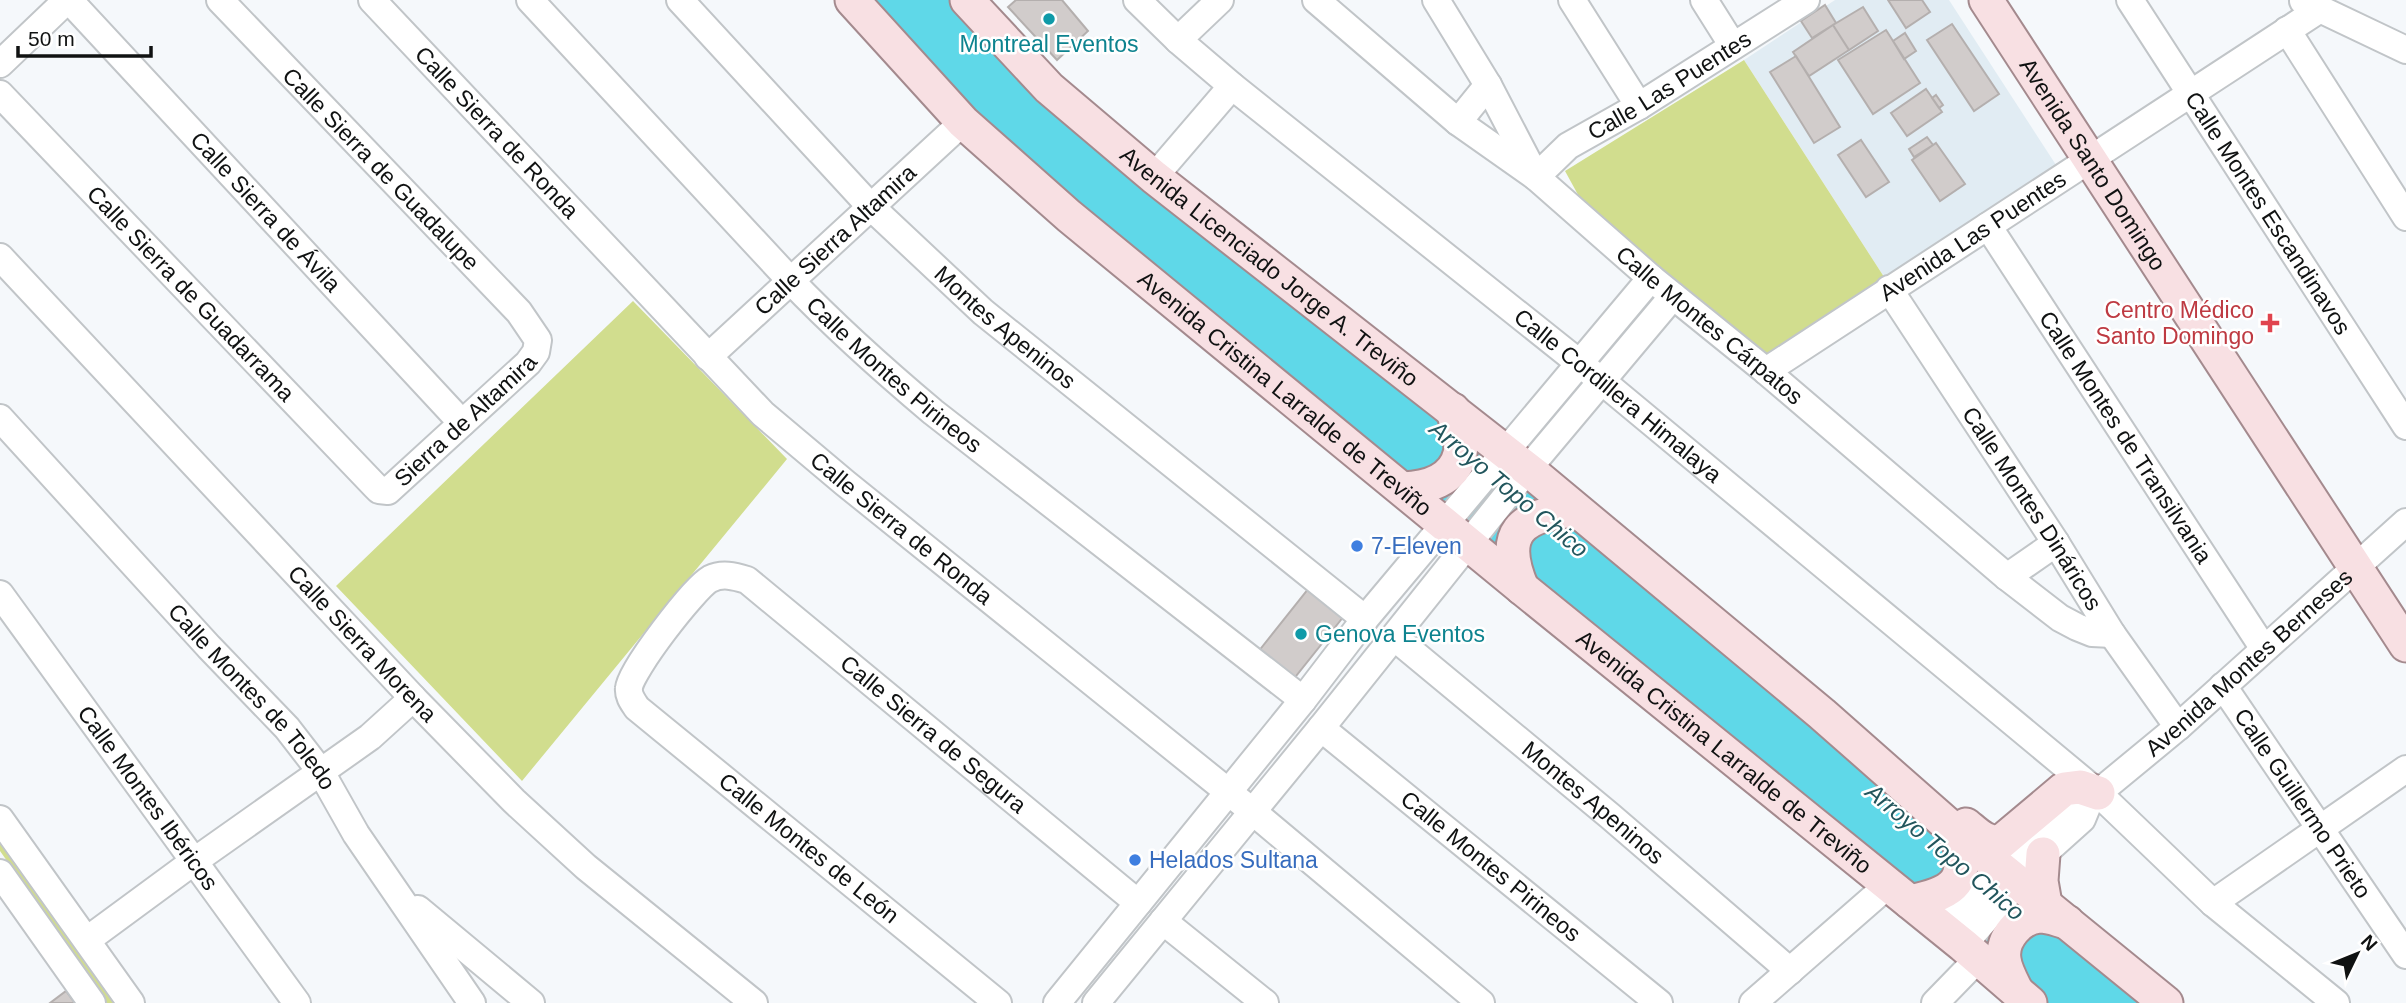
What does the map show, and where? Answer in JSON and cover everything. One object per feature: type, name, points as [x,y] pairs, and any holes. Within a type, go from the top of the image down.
[{"type":"main road","name":"Avenida Cristina Larralde de Treviño","points":[[852,0],[963,122],[1069,216],[1411,489],[1711,742],[1960,940],[2015,990]]},
{"type":"main road","name":"Avenida Licenciado Jorge A. Treviño","points":[[967,0],[1049,88],[1154,177],[1454,410],[1509,469],[1560,512],[1822,714],[1959,841],[2166,1003]]},
{"type":"main road","name":"Avenida Santo Domingo","points":[[1986,0],[2406,645]]},
{"type":"main road","points":[[1411,489],[1437,482],[1447,476],[1455,466],[1460,453],[1460,442],[1454,410]]},
{"type":"main road","points":[[1518,578],[1513,546],[1519,530],[1526,522],[1560,512]]},
{"type":"main road","points":[[1822,714],[1984,839],[1994,843],[2007,838],[2064,789],[2080,787],[2094,797]]},
{"type":"main road","points":[[1905,898],[1947,891],[1953,886],[1963,865],[1959,841]]},
{"type":"main road","points":[[2015,990],[2003,955],[2009,935],[2030,918],[2051,914],[2041,881],[2043,854]]},
{"type":"street","points":[[0,64],[68,0]]},
{"type":"street","name":"Calle Sierra de Ávila","points":[[68,0],[462,423]]},
{"type":"street","name":"Calle Sierra de Guadalupe","points":[[220,0],[519,312],[538,340]]},
{"type":"street","name":"Calle Sierra de Ronda","points":[[372,0],[763,414],[1252,811],[1481,1003]]},
{"type":"street","name":"Calle Montes Pirineos","points":[[530,0],[831,322],[933,412],[1303,700]]},
{"type":"street","name":"Montes Apeninos","points":[[680,0],[870,206],[983,312],[1365,619]]},
{"type":"street","name":"Calle Cordillera Himalaya","points":[[1137,0],[1178,40],[1232,86],[1603,382],[2094,797],[2213,903],[2336,1003]]},
{"type":"street","points":[[1178,40],[1220,0]]},
{"type":"street","name":"Calle Montes Cárpatos","points":[[1316,0],[1458,122],[1536,177],[1651,278],[1766,371],[2007,577],[2060,618],[2092,633],[2112,634]]},
{"type":"street","points":[[1436,0],[1488,85],[1536,177]]},
{"type":"street","points":[[1572,0],[1639,106]]},
{"type":"street","points":[[1704,0],[1733,46]]},
{"type":"street","name":"Calle Las Puentes","points":[[1536,177],[1568,146],[1639,106],[1806,0]]},
{"type":"street","name":"Calle Montes Escandinavos","points":[[2130,0],[2406,426]]},
{"type":"street","points":[[2310,4],[2406,50]]},
{"type":"street","name":"Avenida Las Puentes","points":[[1766,371],[2287,30],[2310,4]]},
{"type":"street","points":[[2287,30],[2406,217]]},
{"type":"street","points":[[1458,122],[1488,85]]},
{"type":"street","points":[[1154,177],[1232,86]]},
{"type":"street","name":"Calle Sierra de Guadarrama","points":[[0,94],[375,486],[383,491]]},
{"type":"street","name":"Calle Sierra Altamira","points":[[708,357],[963,122]]},
{"type":"street","name":"Calle Montes de Transilvania","points":[[1988,226],[2264,649]]},
{"type":"street","name":"Calle Sierra Morena","points":[[0,257],[413,698],[547,833],[754,1003]]},
{"type":"street","points":[[1096,1003],[1394,637],[1460,530],[1509,469],[1579,363],[1651,278]]},
{"type":"street","name":"Calle Montes Dináricos","points":[[1889,289],[2056,543],[2112,634],[2178,727]]},
{"type":"street","points":[[1509,469],[1603,382],[1673,296]]},
{"type":"street","name":"Sierra de Altamira","points":[[383,491],[393,488],[528,363],[536,352],[538,340]]},
{"type":"street","name":"Calle Montes de Toledo","points":[[0,418],[286,728],[321,772],[356,834],[472,1003]]},
{"type":"street","name":"Avenida Montes Berneses","points":[[2004,878],[2043,854],[2082,819],[2094,797],[2178,727],[2406,522]]},
{"type":"street","points":[[1057,1003],[1303,700],[1365,619],[1460,530]]},
{"type":"street","points":[[2007,577],[2056,543]]},
{"type":"street","name":"Calle Montes de León","points":[[723,575],[710,579],[696,590],[638,666],[629,687],[630,696],[637,708],[998,1003]]},
{"type":"street","name":"Calle Sierra de Segura","points":[[723,575],[747,580],[1138,902]]},
{"type":"street","name":"Calle Montes Ibéricos","points":[[0,594],[297,1003]]},
{"type":"street","name":"Montes Apeninos","points":[[1394,637],[1610,816],[1790,971]]},
{"type":"street","name":"Calle Guillermo Prieto","points":[[2223,686],[2406,955]]},
{"type":"street","points":[[87,940],[370,737],[413,698]]},
{"type":"street","name":"Calle Montes Pirineos","points":[[1321,729],[1659,1003]]},
{"type":"street","points":[[2213,903],[2406,769]]},
{"type":"street","name":"Avenida Montes Berneses","points":[[1935,1003],[1960,940],[2004,878],[2070,805],[2094,797]]},
{"type":"street","points":[[0,819],[131,1003]]},
{"type":"street","points":[[0,873],[92,1003]]},
{"type":"street","points":[[390,886],[527,1002]]},
{"type":"street","points":[[1753,1003],[1790,971],[1905,898],[1960,940]]},
{"type":"street","points":[[1163,921],[1265,1003]]},
{"type":"shaded area","points":[[1835,0],[1949,0],[2058,168],[1886,280],[1744,60]]},
{"type":"green space","points":[[1744,60],[1886,280],[1767,356],[1582,202],[1565,171]]},
{"type":"green space","points":[[633,301],[787,459],[522,781],[336,586]]},
{"type":"green space","points":[[0,824],[127,1003],[107,1003],[0,851]]},
{"type":"water","name":"Arroyo Topo Chico","points":[[852,0],[967,0],[2166,1003],[2030,1003],[1069,216]]},
{"type":"building","name":"Montreal Eventos","points":[[1016,0],[1062,0],[1088,31],[1057,60],[1008,7]]},
{"type":"building","points":[[1888,0],[1922,0],[1930,12],[1906,28]]},
{"type":"building","points":[[1825,5],[1836,23],[1812,38],[1801,21]]},
{"type":"building","points":[[1863,7],[1878,31],[1849,50],[1833,25]]},
{"type":"building","points":[[1952,24],[1999,94],[1974,111],[1927,40]]},
{"type":"building","points":[[1833,25],[1849,50],[1809,76],[1793,52]]},
{"type":"building","points":[[1886,30],[1920,83],[1873,114],[1838,60]]},
{"type":"building","points":[[1905,33],[1916,51],[1904,59],[1893,41]]},
{"type":"building","points":[[1796,56],[1840,127],[1814,143],[1770,72]]},
{"type":"building","points":[[1926,89],[1942,112],[1907,136],[1891,113]]},
{"type":"building","points":[[1936,95],[1943,105],[1939,108],[1932,98]]},
{"type":"building","points":[[1927,137],[1933,145],[1914,157],[1909,149]]},
{"type":"building","points":[[1861,140],[1889,182],[1866,197],[1838,155]]},
{"type":"building","points":[[1936,143],[1965,184],[1940,201],[1912,160]]},
{"type":"building","name":"Genova Eventos","points":[[1309,588],[1344,616],[1292,681],[1258,652]]},
{"type":"building","points":[[66,991],[75,1003],[50,1003]]},
{"type":"place","name":"Montreal Eventos","points":[[1049,19]]},
{"type":"place","name":"Centro Médico Santo Domingo","points":[[2270,323]]},
{"type":"place","name":"7-Eleven","points":[[1357,546]]},
{"type":"place","name":"Genova Eventos","points":[[1301,634]]},
{"type":"place","name":"Helados Sultana","points":[[1135,860]]}]
